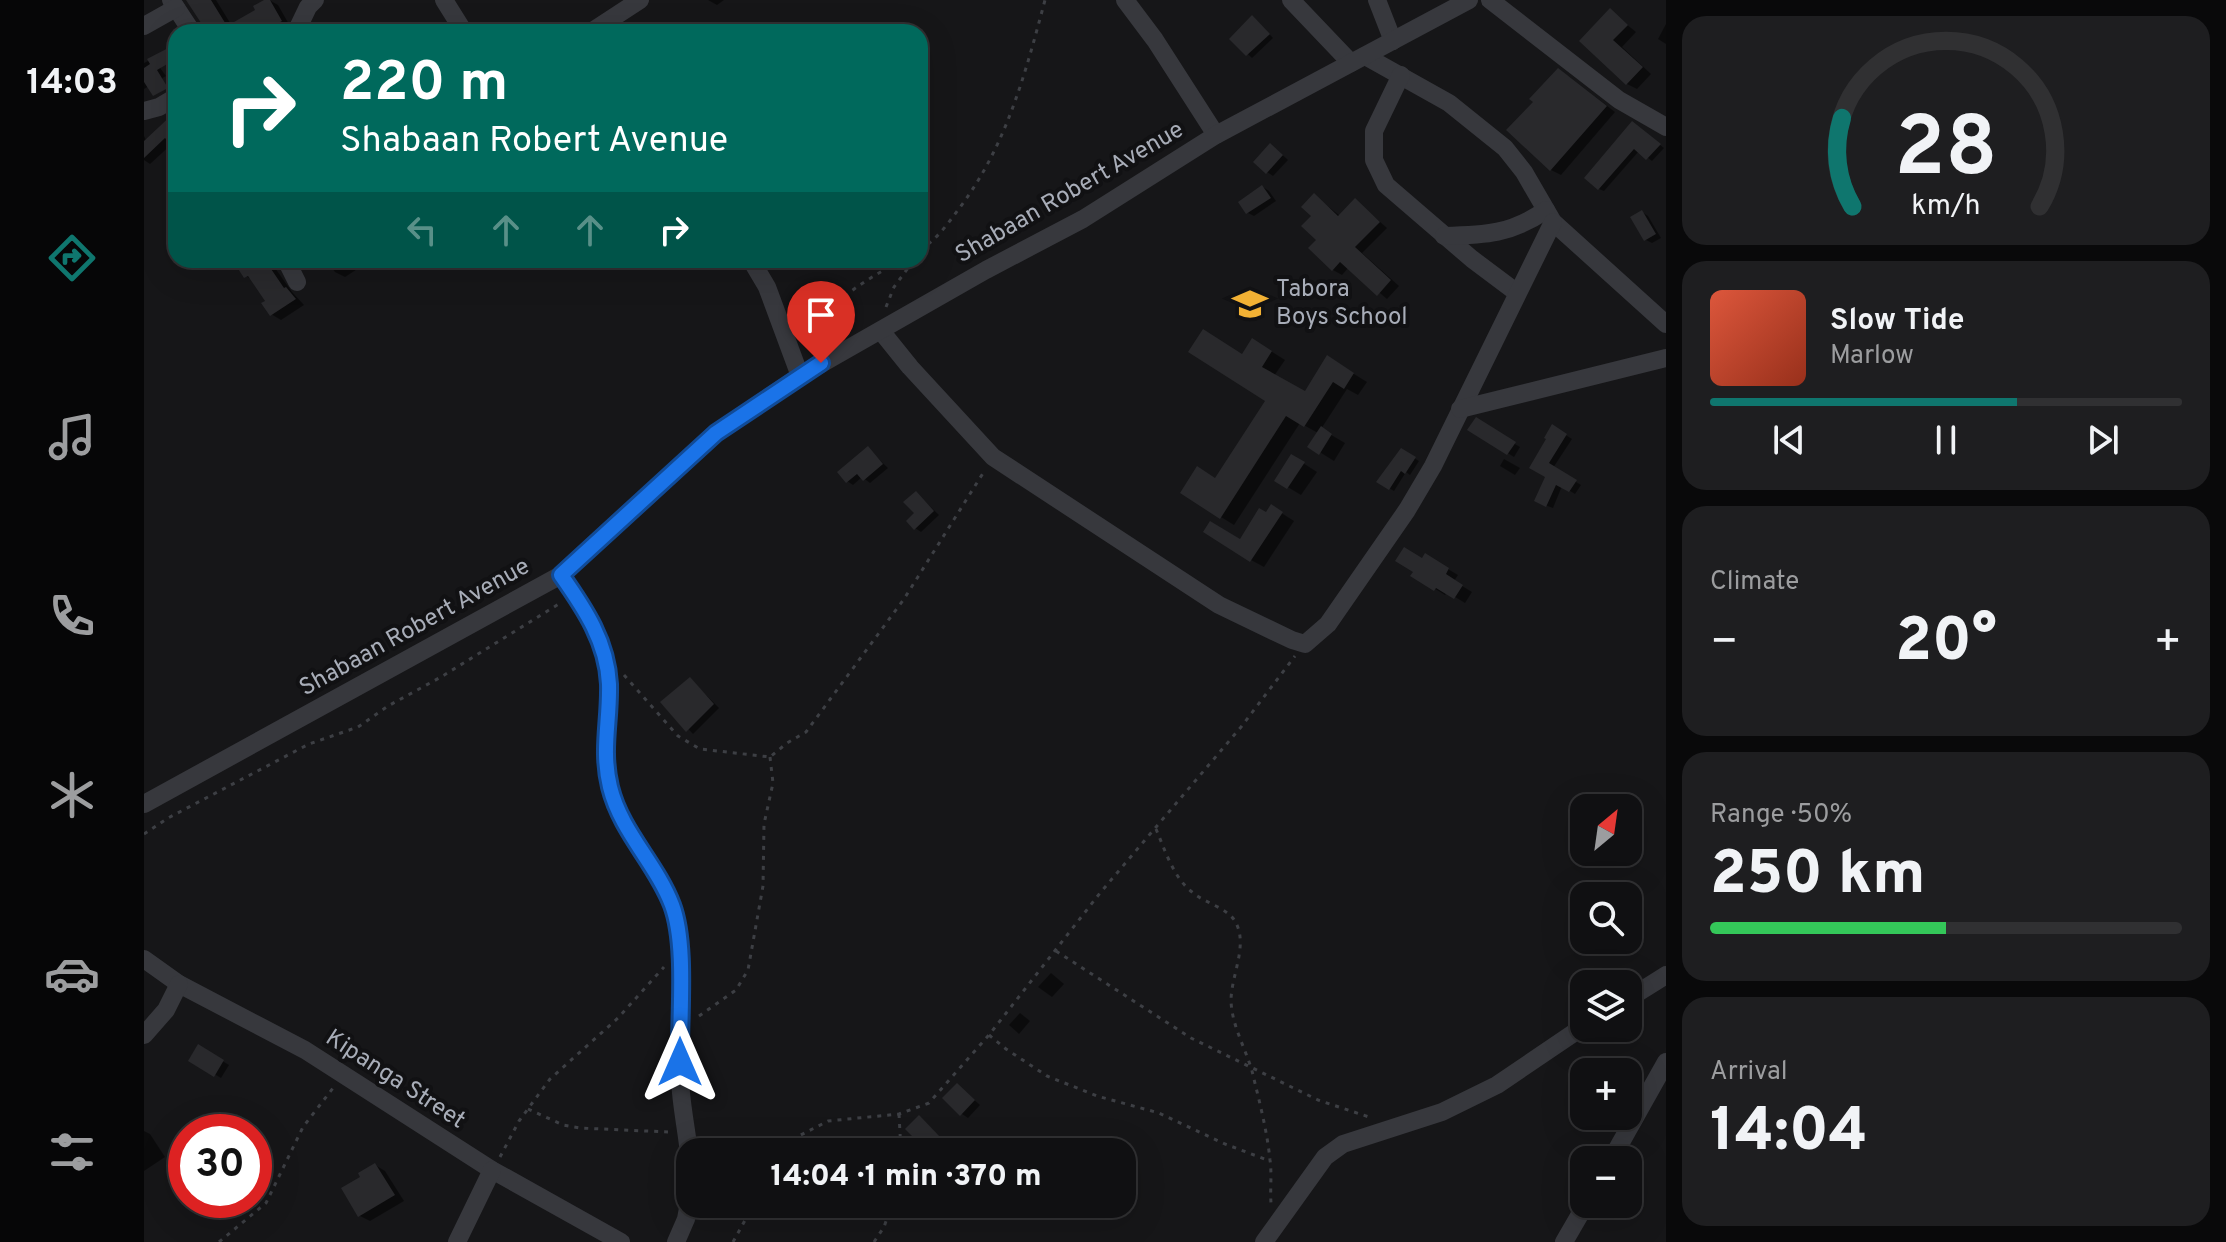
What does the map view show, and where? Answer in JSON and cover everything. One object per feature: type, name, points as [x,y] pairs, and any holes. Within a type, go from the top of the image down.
[{"type":"street","points":[[300,24],[315,0]]},
{"type":"street","points":[[444,0],[459,24]]},
{"type":"street","points":[[603,24],[640,0]]},
{"type":"street","points":[[1125,0],[1155,40],[1216,135]]},
{"type":"street","points":[[1291,0],[1358,59],[1401,75],[1449,103],[1505,148],[1524,172],[1550,216],[1666,324]]},
{"type":"street","points":[[1377,0],[1393,41]]},
{"type":"street","name":"Shabaan Robert Avenue","points":[[144,804],[561,575],[716,433],[800,376],[953,288],[1083,219],[1216,135],[1469,0]]},
{"type":"street","points":[[1490,0],[1619,100],[1666,127]]},
{"type":"street","points":[[144,26],[174,4],[187,24]]},
{"type":"street","points":[[1401,75],[1374,131],[1374,160],[1386,185],[1444,236],[1516,292]]},
{"type":"street","points":[[144,111],[168,102]]},
{"type":"street","points":[[1444,236],[1505,232],[1550,216]]},
{"type":"street","points":[[881,331],[993,457],[1219,605],[1305,644],[1328,624],[1407,510],[1433,466],[1550,216]]},
{"type":"street","points":[[290,268],[297,282]]},
{"type":"street","points":[[756,268],[767,287],[800,376]]},
{"type":"street","points":[[1460,409],[1666,358]]},
{"type":"street","points":[[561,575],[588,613],[604,651],[609,684],[604,757],[617,810],[655,871],[672,905],[680,935],[680,1084],[688,1138]]},
{"type":"street","name":"Kipanga Street","points":[[144,959],[179,984],[271,1031],[492,1170],[621,1242]]},
{"type":"street","points":[[1642,990],[1666,975]]},
{"type":"street","points":[[144,1035],[166,1010],[179,984]]},
{"type":"street","points":[[1268,1236],[1325,1157],[1343,1144],[1442,1112],[1497,1085],[1534,1062],[1570,1033]]},
{"type":"street","points":[[1619,1146],[1666,1062]]},
{"type":"street","points":[[457,1242],[492,1170]]},
{"type":"street","points":[[676,1242],[686,1218]]},
{"type":"street","points":[[1564,1242],[1578,1218]]},
{"type":"path","points":[[928,244],[953,217],[993,159],[1020,88],[1045,0]]},
{"type":"path","points":[[793,357],[825,311],[856,287],[888,268]]},
{"type":"path","points":[[881,331],[894,287],[908,268]]},
{"type":"path","points":[[622,672],[690,746],[770,757],[806,732],[920,576],[993,457]]},
{"type":"path","points":[[144,834],[168,818],[309,744],[358,727],[575,595]]},
{"type":"path","points":[[795,1138],[828,1121],[899,1114],[929,1103],[989,1035],[1100,893],[1156,829],[1305,644]]},
{"type":"path","points":[[679,1039],[700,1015],[736,990],[748,970],[763,886],[764,824],[773,783],[770,757]]},
{"type":"path","points":[[1156,829],[1170,862],[1189,890],[1235,920],[1240,941],[1231,1000],[1235,1024],[1251,1068],[1270,1161],[1268,1236]]},
{"type":"path","points":[[1056,951],[1167,1024],[1318,1100],[1362,1114],[1390,1128]]},
{"type":"path","points":[[492,1170],[528,1109],[550,1079],[618,1018],[664,967],[679,955]]},
{"type":"path","points":[[989,1035],[1047,1076],[1097,1096],[1159,1113],[1270,1161]]},
{"type":"path","points":[[219,1242],[266,1203],[303,1127],[343,1076]]},
{"type":"path","points":[[528,1109],[563,1125],[580,1128],[700,1138]]},
{"type":"path","points":[[899,1114],[900,1138]]},
{"type":"path","points":[[733,1242],[746,1218]]},
{"type":"path","points":[[874,1242],[887,1218]]},
{"type":"building","points":[[186,0],[211,0],[226,24],[202,24]]},
{"type":"building","points":[[264,0],[270,0],[282,21],[277,24],[230,24],[255,10],[253,6]]},
{"type":"building","points":[[1610,8],[1628,25],[1613,40],[1643,67],[1626,85],[1579,41]]},
{"type":"building","points":[[1252,15],[1270,34],[1246,56],[1229,39]]},
{"type":"building","points":[[168,48],[168,64],[157,70],[168,88],[153,96],[144,82],[144,68],[150,64],[147,59]]},
{"type":"building","points":[[1558,68],[1607,106],[1550,171],[1506,130],[1533,102],[1529,99]]},
{"type":"building","points":[[168,118],[168,141],[165,138],[144,158],[144,141]]},
{"type":"building","points":[[1632,121],[1661,144],[1646,160],[1634,149],[1598,190],[1584,178]]},
{"type":"building","points":[[1270,143],[1283,155],[1266,174],[1253,162]]},
{"type":"building","points":[[1262,185],[1271,198],[1246,214],[1238,202]]},
{"type":"building","points":[[1314,193],[1338,216],[1355,198],[1380,222],[1355,247],[1391,280],[1377,296],[1340,262],[1332,271],[1308,248],[1316,240],[1301,226],[1311,216],[1301,207]]},
{"type":"building","points":[[1642,210],[1656,234],[1644,241],[1630,217]]},
{"type":"building","points":[[238,268],[270,268],[296,299],[270,316],[261,303],[265,301],[248,276],[244,278]]},
{"type":"building","points":[[1203,329],[1242,354],[1252,338],[1272,351],[1262,367],[1305,391],[1327,355],[1354,373],[1344,389],[1333,382],[1304,427],[1286,416],[1220,519],[1180,493],[1197,466],[1215,478],[1265,401],[1188,352]]},
{"type":"building","points":[[1476,417],[1516,442],[1507,455],[1467,430]]},
{"type":"building","points":[[1552,424],[1567,434],[1549,463],[1577,480],[1569,492],[1556,485],[1546,507],[1534,501],[1545,477],[1529,468]]},
{"type":"building","points":[[1321,426],[1332,434],[1319,455],[1307,447]]},
{"type":"building","points":[[868,446],[883,464],[863,481],[857,474],[846,483],[837,472]]},
{"type":"building","points":[[1401,448],[1416,457],[1405,474],[1401,471],[1389,490],[1376,482]]},
{"type":"building","points":[[1291,454],[1305,462],[1287,489],[1274,481]]},
{"type":"building","points":[[916,491],[934,511],[914,530],[906,521],[914,513],[903,502]]},
{"type":"building","points":[[1271,504],[1283,512],[1250,562],[1203,532],[1210,521],[1240,539],[1259,508],[1266,512]]},
{"type":"building","points":[[1404,547],[1422,558],[1425,553],[1449,568],[1446,574],[1463,585],[1454,599],[1410,576],[1413,572],[1395,561]]},
{"type":"building","points":[[690,677],[714,704],[686,732],[660,702]]},
{"type":"building","points":[[198,1044],[224,1060],[214,1077],[188,1061]]},
{"type":"building","points":[[957,1083],[975,1100],[960,1116],[942,1098]]},
{"type":"building","points":[[919,1115],[941,1138],[914,1138],[905,1129]]},
{"type":"building","points":[[375,1163],[395,1195],[358,1217],[341,1188]]},
{"type":"place","name":"Tabora Boys School","points":[[1250,304]]},
{"type":"route","points":[[680,1062],[680,935],[672,905],[655,871],[617,810],[604,757],[609,684],[604,651],[588,613],[561,575],[716,433],[821,363]]}]
